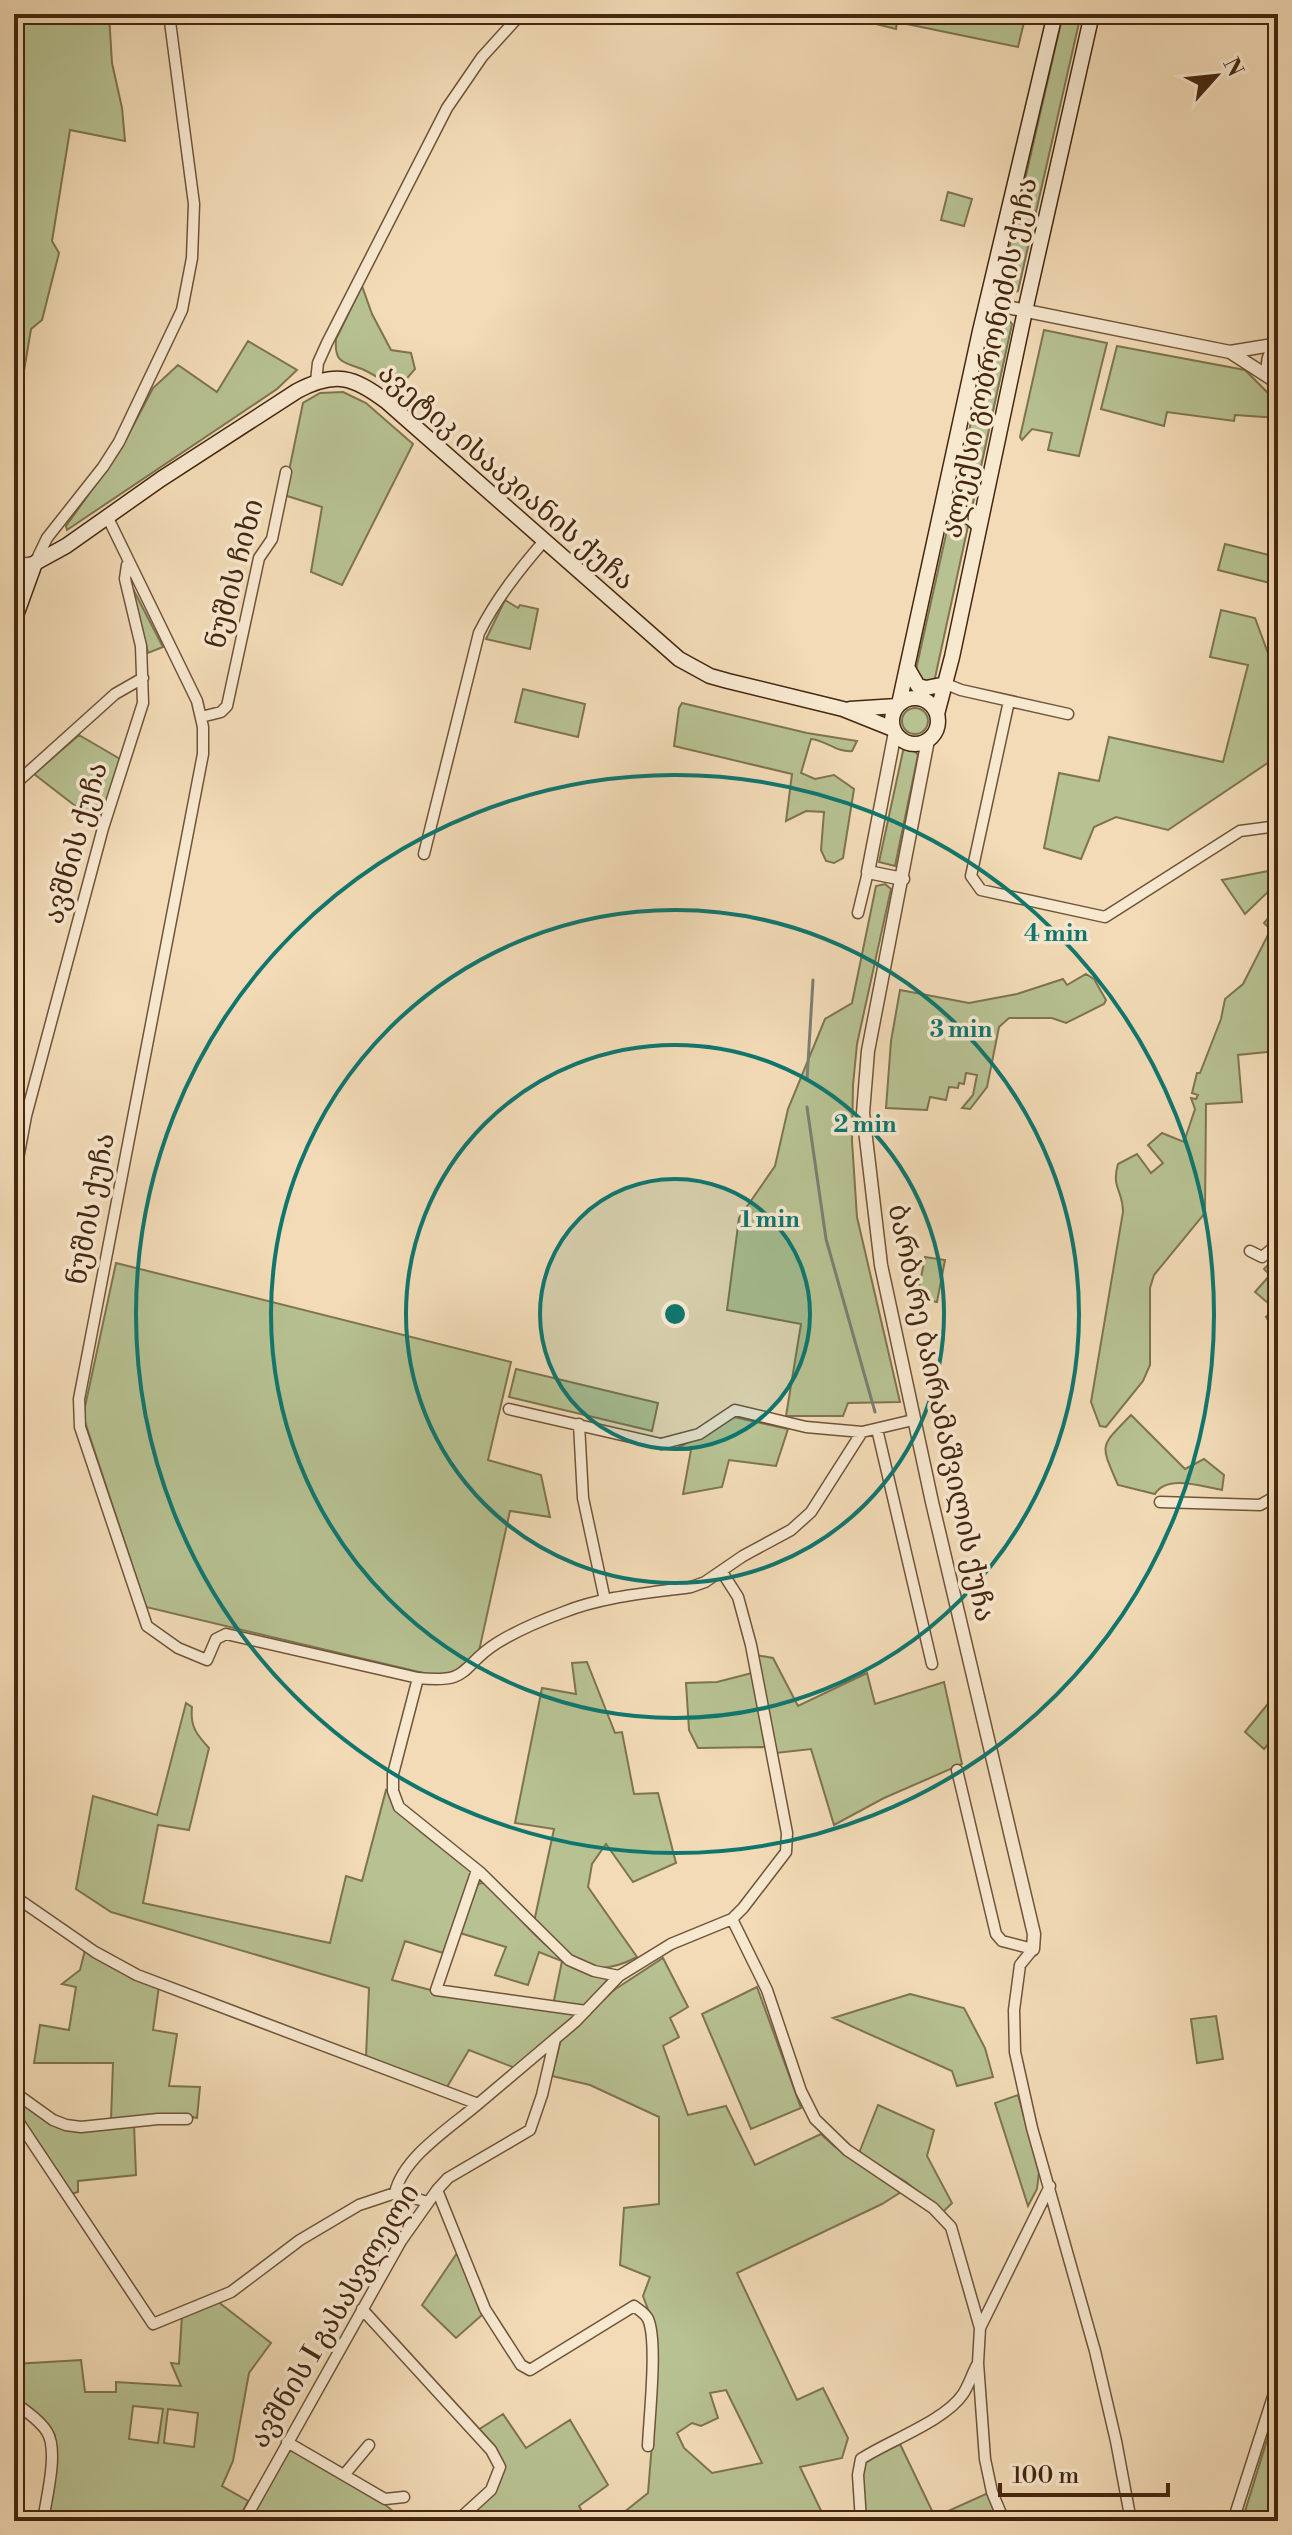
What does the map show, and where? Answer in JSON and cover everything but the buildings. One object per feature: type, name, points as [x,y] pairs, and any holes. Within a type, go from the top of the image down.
[{"type":"main road","name":"ალექსი გობრონიძის ქუჩა","points":[[898,705],[1055,14]]},
{"type":"main road","name":"ალექსი გობრონიძის ქუჩა","points":[[937,714],[1092,14]]},
{"type":"main road","name":"ავეტიკ ისააკიანის ქუჩა","points":[[316,381],[342,379],[358,382],[373,392],[665,649],[695,668],[728,681],[843,709],[894,730]]},
{"type":"main road","points":[[14,621],[35,563],[66,546],[107,516],[316,381]]},
{"type":"main road","points":[[941,515],[958,511],[966,513],[979,526]]},
{"type":"main road","points":[[907,667],[918,686],[926,688],[946,684]]},
{"type":"main road","points":[[907,699],[925,700],[937,714],[936,731],[928,740],[913,744],[899,738],[894,730],[892,717],[898,705],[907,699]]},
{"type":"main road","name":"ავეტიკ ისააკიანის ქუჩა","points":[[843,709],[898,705]]},
{"type":"street","points":[[14,566],[35,563],[47,538],[119,442],[182,310],[192,258],[194,204],[169,14]]},
{"type":"street","points":[[316,381],[318,363],[327,343],[447,108],[482,57],[521,14]]},
{"type":"street","points":[[987,303],[1230,352],[1278,345]]},
{"type":"street","points":[[1276,382],[1268,371],[1268,359],[1278,345]]},
{"type":"street","points":[[1230,352],[1276,382]]},
{"type":"street","name":"ნუშის ჩიხი","points":[[201,717],[221,712],[227,706],[259,558],[272,539],[286,472]]},
{"type":"street","name":"ნუშის ქუჩა","points":[[107,516],[197,701],[203,754],[79,1399],[80,1427],[141,1616],[156,1633],[178,1648],[207,1660],[216,1639],[226,1634],[418,1678]]},
{"type":"street","points":[[424,854],[479,633],[489,611],[544,541]]},
{"type":"street","name":"ავშნის ქუჩა","points":[[14,1180],[26,1116],[103,828],[143,703],[141,646],[125,579],[128,563]]},
{"type":"street","points":[[14,785],[115,694],[143,678]]},
{"type":"street","points":[[946,684],[1068,714]]},
{"type":"street","points":[[1009,701],[971,876],[981,890],[1105,917],[1240,831],[1278,826]]},
{"type":"street","points":[[858,913],[894,730]]},
{"type":"street","name":"ბარბარე ბაირამაშვილის ქუჩა","points":[[928,740],[868,1051],[863,1113],[881,1265],[913,1420],[1034,1934],[1033,1949]]},
{"type":"street","points":[[868,872],[903,879]]},
{"type":"street","points":[[14,1123],[26,1116]]},
{"type":"street","points":[[1250,1251],[1262,1257],[1278,1244]]},
{"type":"street","points":[[509,1409],[661,1444],[699,1434],[735,1410],[806,1427],[862,1432],[913,1420]]},
{"type":"street","points":[[579,1424],[583,1498],[605,1600]]},
{"type":"street","points":[[877,1429],[932,1664]]},
{"type":"street","points":[[619,1976],[594,1971],[569,1960],[477,1870],[399,1807],[393,1791],[393,1774],[418,1678],[436,1680],[460,1676],[496,1644],[562,1612],[605,1600],[691,1587],[722,1572],[743,1556],[791,1530],[811,1512],[862,1432]]},
{"type":"street","points":[[1160,1502],[1260,1505],[1278,1495]]},
{"type":"street","points":[[395,2193],[399,2177],[408,2164],[555,2039],[619,1976],[671,1944],[732,1919],[781,1859],[788,1845],[751,1645],[738,1597],[722,1572]]},
{"type":"street","points":[[957,1770],[996,1934],[1002,1941],[1033,1949],[1020,1965],[1014,2010],[1015,2052],[1032,2128],[1095,2351],[1131,2521]]},
{"type":"street","points":[[477,1870],[436,1990],[586,2011]]},
{"type":"street","points":[[14,1896],[95,1952],[137,1975],[478,2104]]},
{"type":"street","points":[[732,1919],[767,1990],[801,2091],[815,2119],[847,2150],[933,2208],[951,2227],[980,2328],[978,2363],[985,2459],[992,2492],[1004,2521]]},
{"type":"street","name":"ავშნის I გასასვლელი","points":[[244,2521],[401,2241],[428,2202],[448,2178],[530,2130],[555,2039]]},
{"type":"street","points":[[14,2092],[53,2120],[66,2125],[81,2127],[187,2119]]},
{"type":"street","points":[[14,2115],[153,2324],[231,2292],[323,2225],[359,2205],[395,2193],[428,2202]]},
{"type":"street","points":[[980,2328],[1050,2186]]},
{"type":"street","points":[[437,2190],[485,2309],[521,2365],[530,2370],[634,2306],[645,2314],[649,2321],[652,2362],[648,2446]]},
{"type":"street","points":[[362,2309],[491,2450],[500,2467],[491,2490],[457,2521]]},
{"type":"street","points":[[861,2521],[858,2475],[861,2459],[946,2411],[962,2396],[978,2363]]},
{"type":"street","points":[[1233,2521],[1278,2381]]},
{"type":"street","points":[[14,2402],[47,2431],[51,2441],[43,2521]]},
{"type":"street","points":[[287,2442],[385,2499],[404,2497]]},
{"type":"street","points":[[344,2475],[369,2445]]},
{"type":"green space","points":[[14,14],[109,14],[112,63],[122,108],[125,141],[70,130],[52,241],[59,253],[42,320],[31,329],[24,371],[14,373]]},
{"type":"green space","points":[[836,14],[1026,14],[1018,47],[897,22],[896,29]]},
{"type":"green space","points":[[1063,14],[1081,14],[1018,291],[1007,296],[1001,284]]},
{"type":"green space","points":[[948,192],[972,199],[964,226],[941,220]]},
{"type":"green space","points":[[362,286],[372,314],[391,350],[411,353],[415,369],[397,390],[371,373],[342,361],[337,353],[336,339]]},
{"type":"green space","points":[[999,317],[1008,319],[1012,324],[935,678],[922,684],[915,674],[993,323]]},
{"type":"green space","points":[[1044,330],[1107,343],[1079,456],[1048,450],[1052,433],[1032,429],[1022,440],[1020,437]]},
{"type":"green space","points":[[248,341],[297,370],[277,389],[67,530],[66,526],[121,449],[153,388],[178,365],[217,392]]},
{"type":"green space","points":[[1117,346],[1245,370],[1271,396],[1278,398],[1278,418],[1235,415],[1234,421],[1167,412],[1164,426],[1101,409]]},
{"type":"green space","points":[[343,392],[366,403],[413,444],[342,585],[311,572],[322,507],[284,495],[303,403],[320,393]]},
{"type":"green space","points":[[1225,544],[1277,557],[1270,583],[1218,570]]},
{"type":"green space","points":[[131,585],[163,647],[148,653]]},
{"type":"green space","points":[[505,600],[518,608],[520,605],[538,609],[530,649],[486,639]]},
{"type":"green space","points":[[1221,610],[1255,618],[1278,680],[1278,756],[1168,830],[1116,817],[1094,827],[1081,859],[1044,848],[1059,773],[1099,781],[1109,737],[1223,762],[1248,665],[1210,657]]},
{"type":"green space","points":[[523,689],[585,704],[578,737],[515,722]]},
{"type":"green space","points":[[682,703],[807,733],[857,741],[852,751],[847,751],[811,739],[801,773],[815,779],[834,775],[854,789],[843,858],[834,863],[826,861],[821,850],[824,812],[806,811],[786,821],[792,774],[674,746]]},
{"type":"green space","points":[[915,708],[924,712],[928,721],[924,730],[915,734],[906,730],[902,721],[906,712]]},
{"type":"green space","points":[[79,735],[120,759],[100,825],[34,774]]},
{"type":"green space","points":[[908,748],[918,755],[895,866],[879,862],[903,751]]},
{"type":"green space","points":[[1278,869],[1278,891],[1273,887],[1245,914],[1222,880]]},
{"type":"green space","points":[[885,884],[891,889],[857,1044],[852,1141],[857,1217],[900,1402],[848,1403],[843,1416],[786,1416],[801,1324],[727,1310],[739,1218],[775,1166],[788,1109],[825,1019],[852,1003],[876,886]]},
{"type":"green space","points":[[1278,907],[1278,1051],[1238,1055],[1242,1102],[1206,1104],[1205,1213],[1154,1275],[1150,1288],[1150,1365],[1143,1381],[1106,1427],[1100,1426],[1091,1402],[1123,1212],[1116,1179],[1118,1164],[1137,1154],[1151,1173],[1163,1163],[1148,1145],[1162,1133],[1184,1142],[1195,1109],[1191,1098],[1196,1099],[1198,1095],[1192,1093],[1197,1073],[1200,1073],[1221,1019],[1225,999],[1243,984],[1269,933],[1270,929],[1264,923]]},
{"type":"green space","points":[[1086,974],[1094,979],[1106,1000],[1104,1004],[1066,1023],[1052,1018],[1009,1018],[999,1027],[987,1087],[970,1109],[962,1108],[973,1095],[977,1075],[966,1073],[964,1084],[959,1083],[958,1088],[949,1087],[946,1100],[930,1097],[927,1110],[886,1108],[891,1041],[900,990],[969,1003],[1017,994],[1063,979],[1067,985]]},
{"type":"green space","points":[[1278,1255],[1278,1335],[1266,1317],[1275,1309],[1255,1292],[1270,1275],[1264,1269]]},
{"type":"green space","points":[[925,1257],[945,1260],[937,1302],[917,1298]]},
{"type":"green space","points":[[116,1263],[511,1362],[488,1460],[541,1475],[550,1517],[510,1511],[479,1651],[453,1673],[440,1677],[146,1607],[83,1416]]},
{"type":"green space","points":[[516,1369],[658,1403],[652,1431],[509,1397]]},
{"type":"green space","points":[[1131,1415],[1185,1469],[1204,1459],[1224,1475],[1222,1490],[1176,1483],[1161,1488],[1155,1494],[1118,1485],[1106,1447],[1113,1434]]},
{"type":"green space","points":[[734,1417],[788,1429],[776,1466],[729,1460],[722,1487],[683,1494],[691,1450],[674,1450]]},
{"type":"green space","points":[[756,1655],[773,1658],[798,1706],[867,1673],[875,1704],[944,1682],[962,1764],[884,1798],[834,1825],[811,1749],[776,1753]]},
{"type":"green space","points":[[587,1662],[615,1733],[622,1732],[634,1794],[658,1793],[676,1863],[633,1882],[606,1844],[592,1864],[588,1887],[637,1957],[604,1968],[591,1967],[569,1955],[534,1922],[554,1829],[515,1823],[542,1688],[576,1694],[572,1663]]},
{"type":"green space","points":[[752,1673],[766,1747],[698,1748],[689,1730],[686,1683],[717,1682]]},
{"type":"green space","points":[[1271,1700],[1278,1706],[1278,1733],[1264,1749],[1245,1732]]},
{"type":"green space","points":[[186,1703],[192,1707],[195,1729],[209,1748],[189,1830],[158,1825],[143,1903],[330,1943],[346,1876],[362,1881],[386,1790],[415,1827],[473,1871],[443,1953],[405,1941],[392,1980],[450,1995],[578,2014],[515,2068],[469,2050],[447,2087],[366,2057],[369,1988],[111,1912],[76,1889],[93,1796],[157,1815]]},
{"type":"green space","points":[[486,1882],[526,1926],[556,1953],[572,1965],[608,1979],[585,2007],[553,2005],[562,1961],[539,1952],[528,1985],[495,1975],[506,1947],[460,1933],[478,1884]]},
{"type":"green space","points":[[85,1950],[159,1986],[153,2030],[177,2034],[169,2086],[200,2087],[197,2118],[111,2120],[113,2063],[34,2063],[40,2025],[69,2030],[76,1987],[62,1984],[80,1970]]},
{"type":"green space","points":[[663,1958],[688,2007],[670,2018],[679,2037],[663,2046],[688,2115],[726,2106],[755,2165],[821,2134],[901,2192],[737,2273],[797,2400],[823,2388],[848,2438],[842,2458],[800,2467],[826,2521],[613,2521],[648,2493],[654,2418],[650,2315],[643,2296],[650,2277],[620,2265],[624,2208],[659,2204],[659,2117],[590,2085],[552,2076],[561,2039],[614,1990]],"holes":[[[726,2390],[762,2463],[712,2473],[684,2448],[677,2433],[692,2423],[701,2426],[718,2418],[710,2393]]]},
{"type":"green space","points":[[757,1987],[801,2108],[751,2129],[702,2014]]},
{"type":"green space","points":[[910,1994],[964,2008],[985,2048],[993,2077],[957,2086],[952,2071],[833,2018]]},
{"type":"green space","points":[[1216,2016],[1223,2059],[1197,2063],[1191,2019]]},
{"type":"green space","points":[[1018,2095],[1039,2172],[1037,2189],[1028,2206],[995,2103]]},
{"type":"green space","points":[[14,2096],[51,2122],[134,2124],[136,2175],[78,2181],[78,2192],[71,2194],[14,2108]]},
{"type":"green space","points":[[878,2105],[934,2130],[927,2156],[952,2203],[943,2212],[906,2182],[859,2153]]},
{"type":"green space","points":[[457,2253],[482,2315],[456,2338],[422,2305]]},
{"type":"green space","points":[[217,2301],[271,2343],[249,2373],[233,2461],[222,2486],[248,2501],[239,2521],[49,2521],[55,2436],[50,2428],[14,2399],[14,2364],[81,2360],[85,2392],[116,2392],[116,2382],[181,2386],[171,2363],[179,2364],[182,2315]],"holes":[[[133,2406],[163,2409],[158,2443],[129,2439]],[[168,2409],[198,2413],[194,2447],[164,2443]]]},
{"type":"green space","points":[[1278,2404],[1278,2521],[1242,2521]]},
{"type":"green space","points":[[503,2414],[526,2448],[570,2420],[608,2485],[579,2506],[587,2521],[463,2521],[505,2467],[497,2450],[478,2430]]},
{"type":"green space","points":[[900,2444],[935,2517],[988,2493],[998,2521],[865,2521],[862,2474],[867,2460]]},
{"type":"green space","points":[[289,2447],[383,2503],[405,2521],[247,2521]]},
{"type":"waterway","points":[[807,1080],[813,980]]},
{"type":"waterway","points":[[807,1107],[826,1239],[875,1412]]}]
